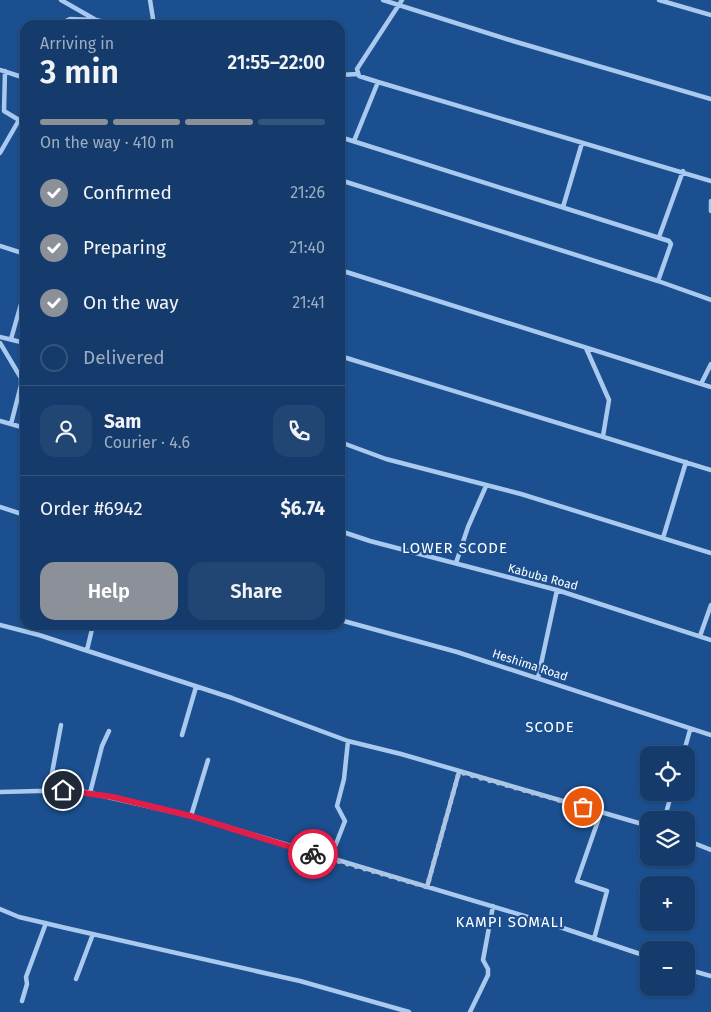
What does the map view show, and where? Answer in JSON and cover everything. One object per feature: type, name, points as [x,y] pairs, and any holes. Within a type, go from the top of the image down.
[{"type":"street","points":[[61,0],[96,20]]},
{"type":"street","points":[[150,0],[153,20]]},
{"type":"street","points":[[383,0],[401,2],[496,36],[711,99]]},
{"type":"street","points":[[658,0],[711,14]]},
{"type":"street","points":[[358,74],[357,69],[401,2]]},
{"type":"street","points":[[83,19],[86,13]]},
{"type":"street","points":[[68,20],[96,20]]},
{"type":"street","points":[[0,154],[19,120],[4,111],[3,71],[20,76]]},
{"type":"street","points":[[345,75],[358,74],[378,82],[683,171],[711,181]]},
{"type":"street","points":[[354,141],[378,82]]},
{"type":"street","points":[[345,138],[659,237],[671,243],[658,281]]},
{"type":"street","points":[[563,207],[582,143]]},
{"type":"street","points":[[659,237],[683,171]]},
{"type":"street","points":[[345,182],[658,281],[711,300]]},
{"type":"street","points":[[711,202],[711,211]]},
{"type":"street","points":[[0,246],[20,252]]},
{"type":"street","points":[[345,272],[711,388]]},
{"type":"street","points":[[11,339],[20,308]]},
{"type":"street","points":[[0,337],[20,342]]},
{"type":"street","points":[[0,343],[20,376]]},
{"type":"street","points":[[585,348],[609,400],[603,436]]},
{"type":"street","points":[[345,358],[711,470]]},
{"type":"street","points":[[701,384],[711,364]]},
{"type":"street","points":[[11,424],[20,389]]},
{"type":"street","points":[[0,421],[20,427]]},
{"type":"street","points":[[345,444],[386,459],[486,486],[711,553]]},
{"type":"street","points":[[663,538],[686,462]]},
{"type":"street","points":[[456,563],[468,527],[486,486]]},
{"type":"street","points":[[0,507],[20,513]]},
{"type":"street","name":"Kabuba Road","points":[[345,533],[370,541],[557,590],[711,640]]},
{"type":"street","points":[[538,678],[557,590]]},
{"type":"street","points":[[700,636],[711,605]]},
{"type":"street","name":"Heshima Road","points":[[345,621],[457,652],[650,714],[690,730],[711,735]]},
{"type":"street","points":[[0,625],[87,650],[232,698],[348,741],[401,754],[640,823]]},
{"type":"street","points":[[87,650],[92,630]]},
{"type":"street","points":[[182,735],[196,687]]},
{"type":"street","points":[[49,789],[61,726]]},
{"type":"street","points":[[686,746],[690,730]]},
{"type":"street","points":[[90,793],[102,746],[109,731]]},
{"type":"street","points":[[330,859],[345,821],[337,806],[343,787],[348,741]]},
{"type":"street","points":[[191,816],[208,760]]},
{"type":"street","points":[[427,887],[459,772]]},
{"type":"street","points":[[0,792],[49,789],[90,793],[191,816],[232,827],[330,859],[493,906],[640,954]]},
{"type":"street","points":[[594,939],[607,891],[577,881],[601,812]]},
{"type":"street","points":[[695,844],[711,850]]},
{"type":"street","points":[[470,1012],[489,972],[484,960],[493,906]]},
{"type":"street","points":[[0,909],[19,917],[244,967],[409,1012]]},
{"type":"street","points":[[22,1001],[27,984],[26,976],[46,923]]},
{"type":"street","points":[[76,979],[93,934]]},
{"type":"street","points":[[695,972],[711,976]]},
{"type":"way so far","points":[[313,854],[427,887],[459,772],[583,807]]},
{"type":"district","name":"LOWER SCODE","points":[[455,548]]},
{"type":"district","name":"SCODE","points":[[550,727]]},
{"type":"district","name":"KAMPI SOMALI","points":[[510,922]]},
{"type":"route","points":[[63,790],[77,790],[113,797],[171,813],[191,816],[232,827],[313,854]]}]
